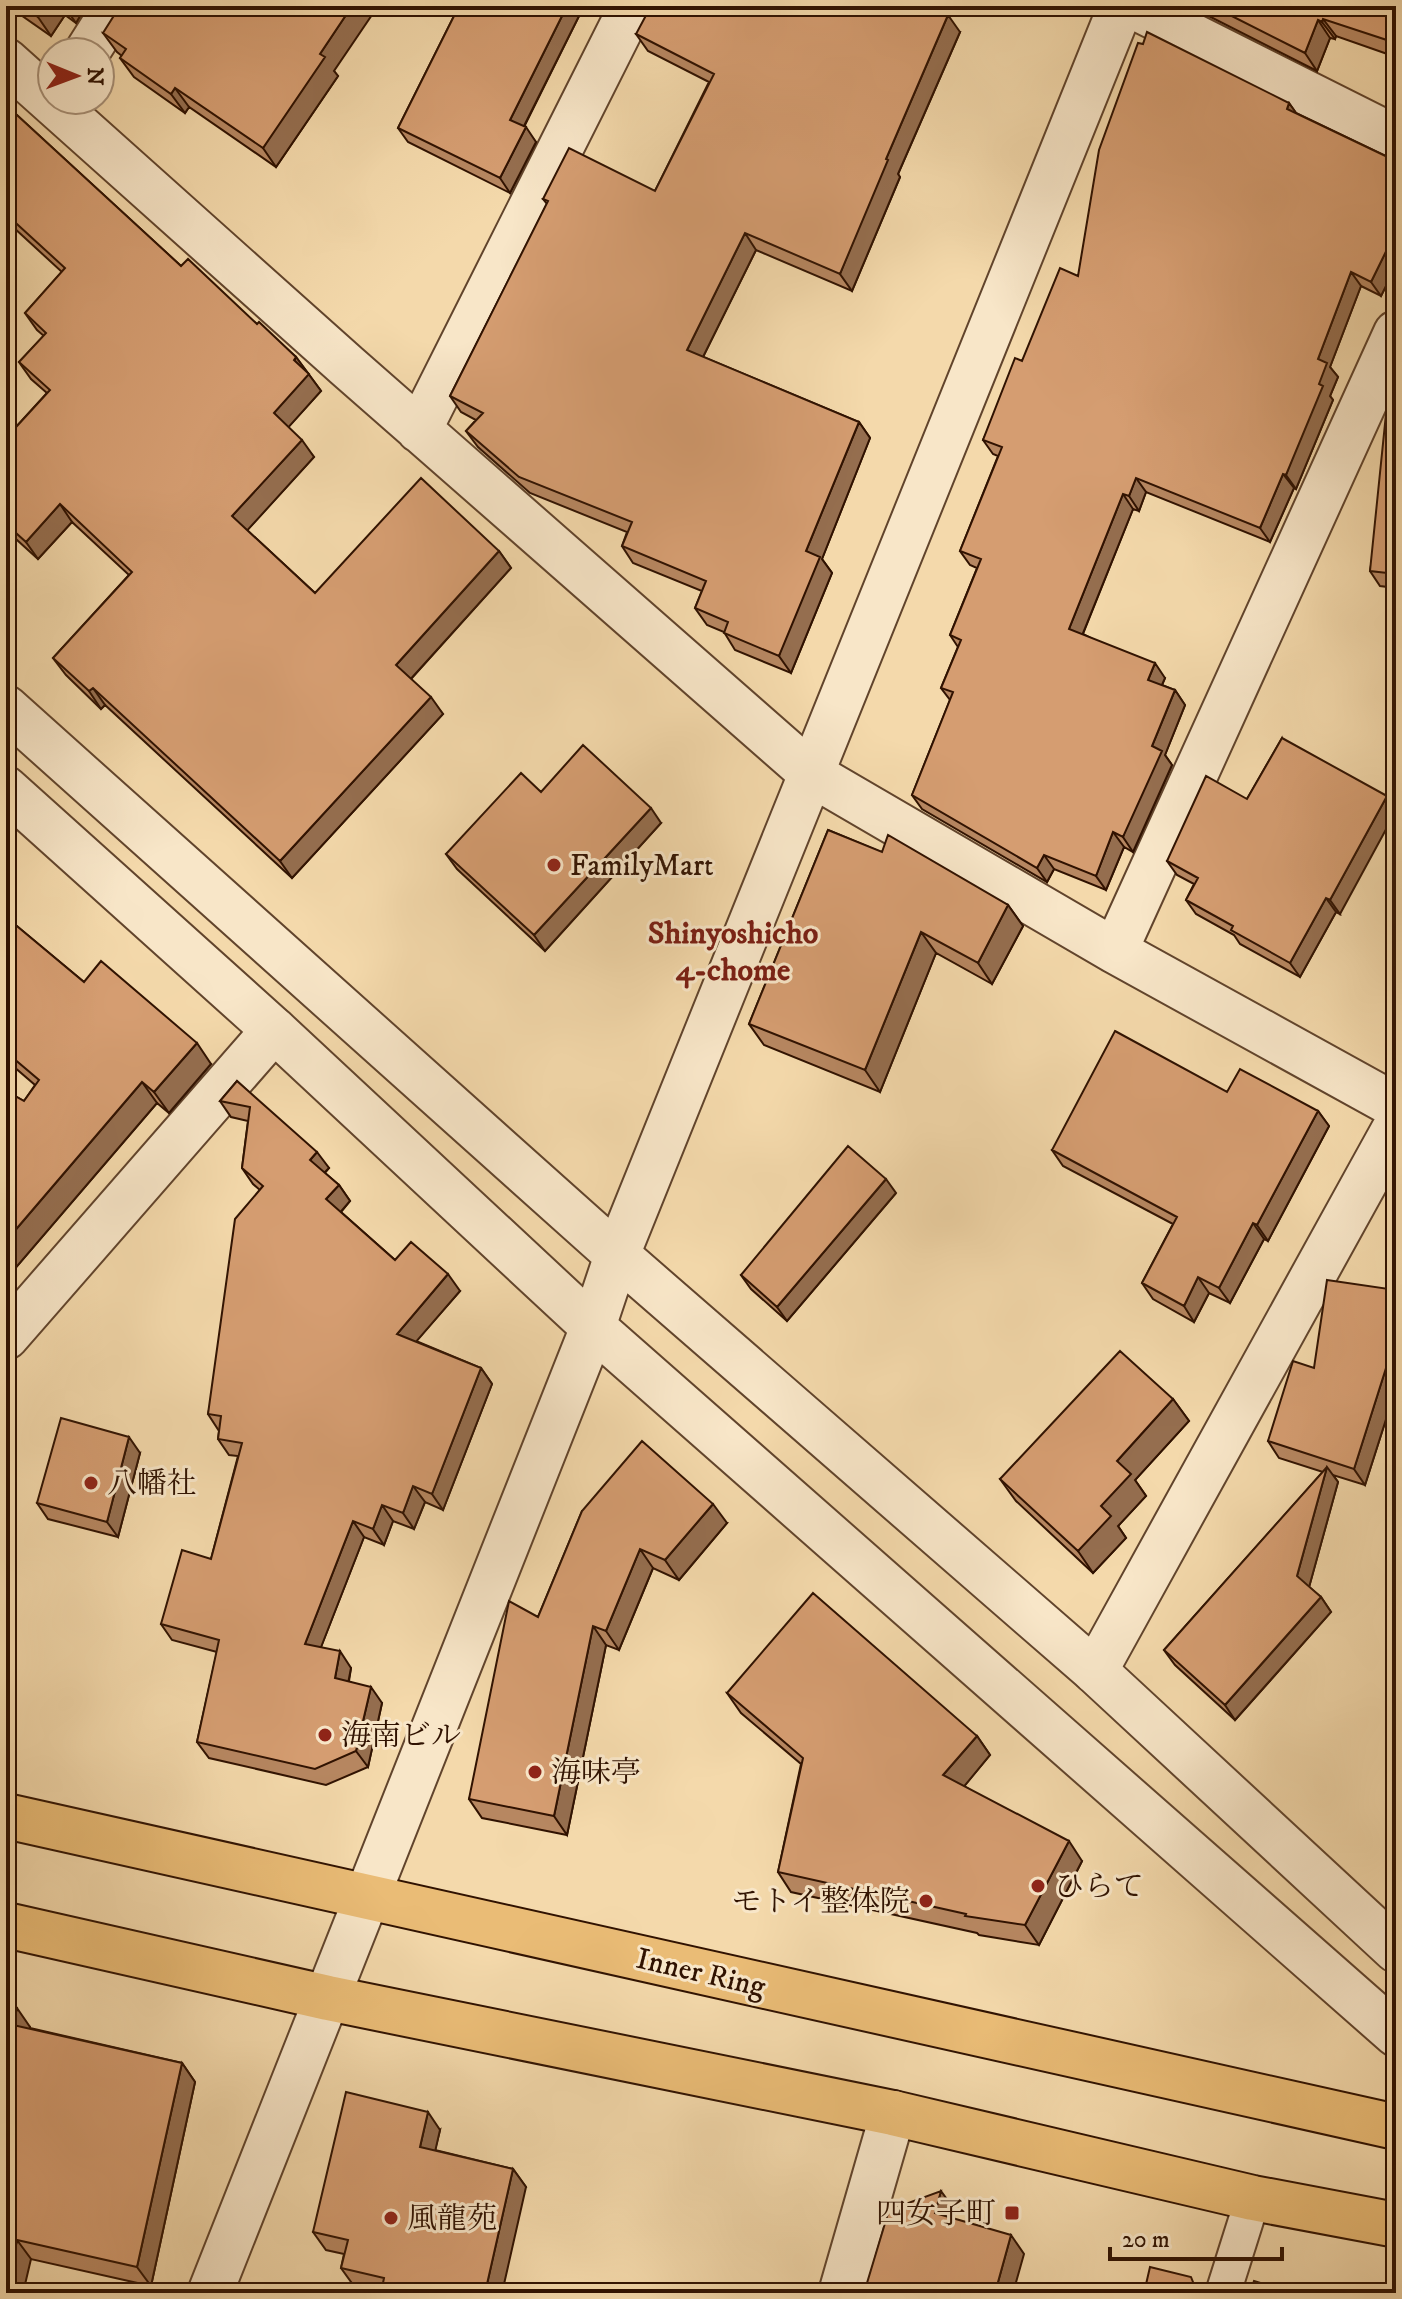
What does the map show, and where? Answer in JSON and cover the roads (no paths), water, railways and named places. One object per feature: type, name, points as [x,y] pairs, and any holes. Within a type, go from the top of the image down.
[{"type":"main road","name":"Inner Ring","points":[[6,1816],[1396,2127]]},
{"type":"main road","points":[[6,1925],[328,1998],[893,2113],[1253,2198],[1396,2225]]},
{"type":"street","points":[[97,36],[116,6]]},
{"type":"street","points":[[419,430],[632,6]]},
{"type":"street","points":[[210,2293],[593,1327],[617,1255],[1121,6]]},
{"type":"street","points":[[1133,6],[1396,138]]},
{"type":"street","points":[[6,61],[36,86]]},
{"type":"street","points":[[71,116],[419,430],[813,775],[1115,951],[1396,1106]]},
{"type":"street","points":[[1115,951],[1396,333]]},
{"type":"street","points":[[6,708],[617,1255],[1095,1671],[1396,1950]]},
{"type":"street","points":[[6,789],[274,1030],[593,1327],[1396,2034]]},
{"type":"street","points":[[6,1337],[274,1030]]},
{"type":"street","points":[[1095,1671],[1396,1126]]},
{"type":"street","points":[[841,2293],[893,2113]]},
{"type":"lane","points":[[1223,2293],[1253,2198]]},
{"type":"place","name":"FamilyMart","points":[[554,865]]},
{"type":"place","name":"八幡社","points":[[91,1483]]},
{"type":"place","name":"海南ビル","points":[[325,1735]]},
{"type":"place","name":"海味亭","points":[[535,1772]]},
{"type":"place","name":"ひらて","points":[[1038,1886]]},
{"type":"place","name":"モトイ整体院","points":[[926,1901]]},
{"type":"place","name":"四女子町","points":[[1012,2213]]},
{"type":"place","name":"風龍苑","points":[[391,2218]]},
{"type":"district","name":"Shinyoshicho 4-chome","points":[[733,950]]}]
